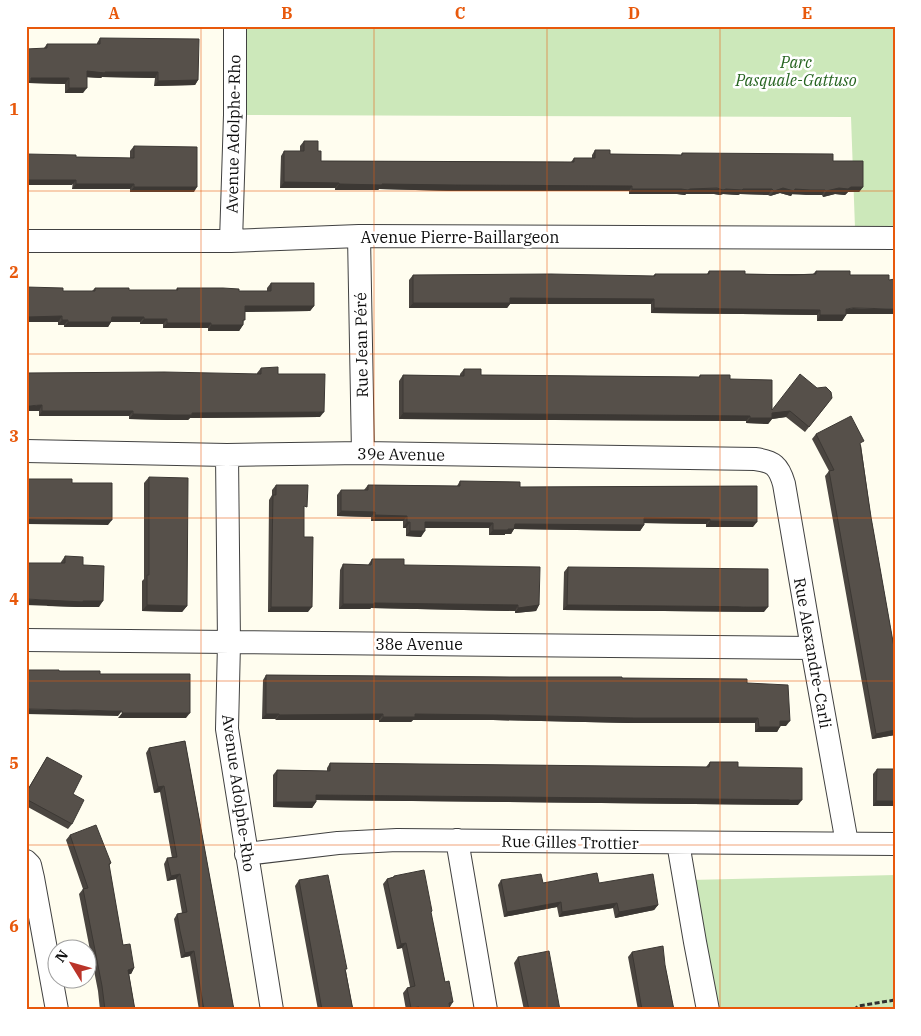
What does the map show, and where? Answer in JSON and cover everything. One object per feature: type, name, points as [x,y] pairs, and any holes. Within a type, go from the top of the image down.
[{"type":"street","name":"Avenue Adolphe-Rho","points":[[231,241],[235,115],[235,26]]},
{"type":"street","name":"Avenue Pierre-Baillargeon","points":[[26,241],[231,241],[359,236],[895,238]]},
{"type":"street","name":"Rue Jean Péré","points":[[359,236],[363,453]]},
{"type":"street","name":"39e Avenue","points":[[26,451],[226,455],[363,453],[755,459],[765,460],[775,465]]},
{"type":"street","name":"Avenue Adolphe-Rho","points":[[226,455],[227,729],[272,1010]]},
{"type":"street","name":"Rue Alexandre-Carli","points":[[775,465],[781,473],[784,484],[847,844]]},
{"type":"street","name":"38e Avenue","points":[[26,640],[812,648]]},
{"type":"street","name":"Rue Gilles Trottier","points":[[246,854],[338,843],[398,840],[895,844]]},
{"type":"street","points":[[458,840],[486,1010]]},
{"type":"street","points":[[678,843],[708,1010]]},
{"type":"street","points":[[26,861],[30,865],[33,878],[57,1010]]},
{"type":"path","points":[[854,1010],[858,1006],[895,1000]]},
{"type":"green space","name":"Parc Pasquale-Gattuso","points":[[235,26],[895,26],[895,226],[855,228],[851,117],[235,115]]},
{"type":"green space","points":[[895,875],[895,1010],[714,1010],[690,880]]},
{"type":"building","points":[[100,38],[199,39],[198,80],[158,81],[158,72],[105,73],[87,71],[87,88],[69,88],[69,78],[31,78],[31,81],[26,81],[26,49],[47,48],[47,44],[100,44]]},
{"type":"building","points":[[304,141],[318,141],[321,161],[574,162],[574,158],[595,158],[595,150],[610,150],[610,154],[833,154],[833,161],[863,161],[863,187],[839,188],[826,191],[795,189],[794,191],[783,188],[774,191],[772,189],[723,190],[717,188],[688,190],[632,189],[632,186],[382,185],[284,182],[284,151],[304,151]]},
{"type":"building","points":[[134,146],[197,147],[197,187],[134,187],[134,184],[76,184],[76,180],[26,180],[26,154],[134,158]]},
{"type":"building","points":[[709,271],[745,271],[745,274],[792,275],[816,274],[816,271],[850,271],[850,275],[889,275],[889,280],[895,279],[895,309],[853,308],[846,309],[846,315],[820,315],[820,310],[654,308],[654,299],[510,298],[510,303],[413,303],[413,275],[551,274],[655,276],[655,274],[709,274]]},
{"type":"building","points":[[271,283],[314,283],[314,306],[245,306],[243,325],[167,323],[167,319],[144,319],[144,317],[112,317],[111,322],[68,322],[68,320],[62,320],[62,316],[28,317],[28,314],[26,314],[26,287],[63,288],[63,291],[95,291],[95,288],[178,290],[177,288],[223,288],[239,289],[239,291],[271,291]]},
{"type":"building","points":[[278,367],[278,374],[325,374],[324,412],[192,413],[192,415],[173,415],[133,414],[133,411],[42,411],[42,405],[26,406],[26,373],[164,372],[261,374],[261,368]]},
{"type":"building","points":[[464,369],[481,369],[481,375],[700,377],[700,375],[730,375],[730,379],[772,380],[772,410],[800,374],[817,388],[826,387],[831,392],[832,398],[809,427],[790,411],[772,413],[772,418],[750,418],[750,416],[403,413],[403,375],[464,376]]},
{"type":"building","points":[[851,416],[864,441],[860,443],[895,653],[895,730],[876,734],[829,471],[834,470],[816,434]]},
{"type":"building","points":[[149,477],[188,478],[187,606],[147,605],[147,575],[149,575]]},
{"type":"building","points":[[26,479],[72,479],[72,483],[112,483],[112,520],[26,519]]},
{"type":"building","points":[[460,481],[520,482],[520,487],[757,486],[757,522],[644,518],[644,525],[515,524],[514,529],[493,530],[493,523],[425,522],[425,531],[410,531],[410,522],[407,522],[407,516],[375,515],[375,512],[341,511],[341,490],[368,490],[368,485],[460,486]]},
{"type":"building","points":[[276,485],[308,485],[307,507],[304,506],[304,537],[313,537],[312,607],[271,607],[273,495],[276,495]]},
{"type":"building","points":[[65,556],[83,557],[83,565],[104,566],[103,601],[83,602],[26,599],[26,563],[65,563]]},
{"type":"building","points":[[372,559],[404,559],[404,565],[540,567],[539,605],[518,608],[518,605],[343,604],[343,564],[371,565]]},
{"type":"building","points":[[568,567],[768,569],[768,607],[567,605]]},
{"type":"building","points":[[26,670],[100,671],[100,674],[190,674],[190,713],[122,713],[122,711],[26,709]]},
{"type":"building","points":[[266,675],[747,679],[747,683],[788,685],[790,721],[780,721],[780,727],[759,727],[758,718],[415,714],[415,717],[383,717],[383,714],[266,714]]},
{"type":"building","points":[[185,741],[234,1010],[204,1010],[194,951],[185,953],[180,931],[177,914],[187,912],[180,874],[171,876],[167,858],[177,857],[164,786],[158,787],[149,748]]},
{"type":"building","points":[[47,757],[82,776],[73,794],[84,800],[72,824],[26,799],[26,793]]},
{"type":"building","points":[[710,762],[738,762],[738,767],[802,768],[802,800],[316,795],[316,802],[276,802],[277,770],[330,771],[330,763],[709,767]]},
{"type":"building","points":[[877,769],[895,769],[895,801],[876,801]]},
{"type":"building","points":[[96,825],[111,863],[109,864],[123,945],[130,944],[134,968],[128,970],[135,1010],[105,1010],[98,966],[98,938],[93,938],[83,889],[88,888],[70,835]]},
{"type":"building","points":[[424,870],[445,982],[449,981],[453,1002],[449,1003],[450,1010],[419,1010],[419,1007],[411,1008],[407,988],[415,986],[406,943],[401,944],[387,879]]},
{"type":"building","points":[[597,873],[599,883],[653,874],[658,905],[619,912],[617,903],[562,912],[561,902],[507,912],[501,880],[541,874],[543,883]]},
{"type":"building","points":[[328,875],[347,969],[345,969],[353,1010],[322,1010],[299,880]]},
{"type":"building","points":[[663,946],[674,1010],[642,1010],[632,952]]},
{"type":"building","points":[[549,951],[560,1010],[529,1010],[518,957]]}]
